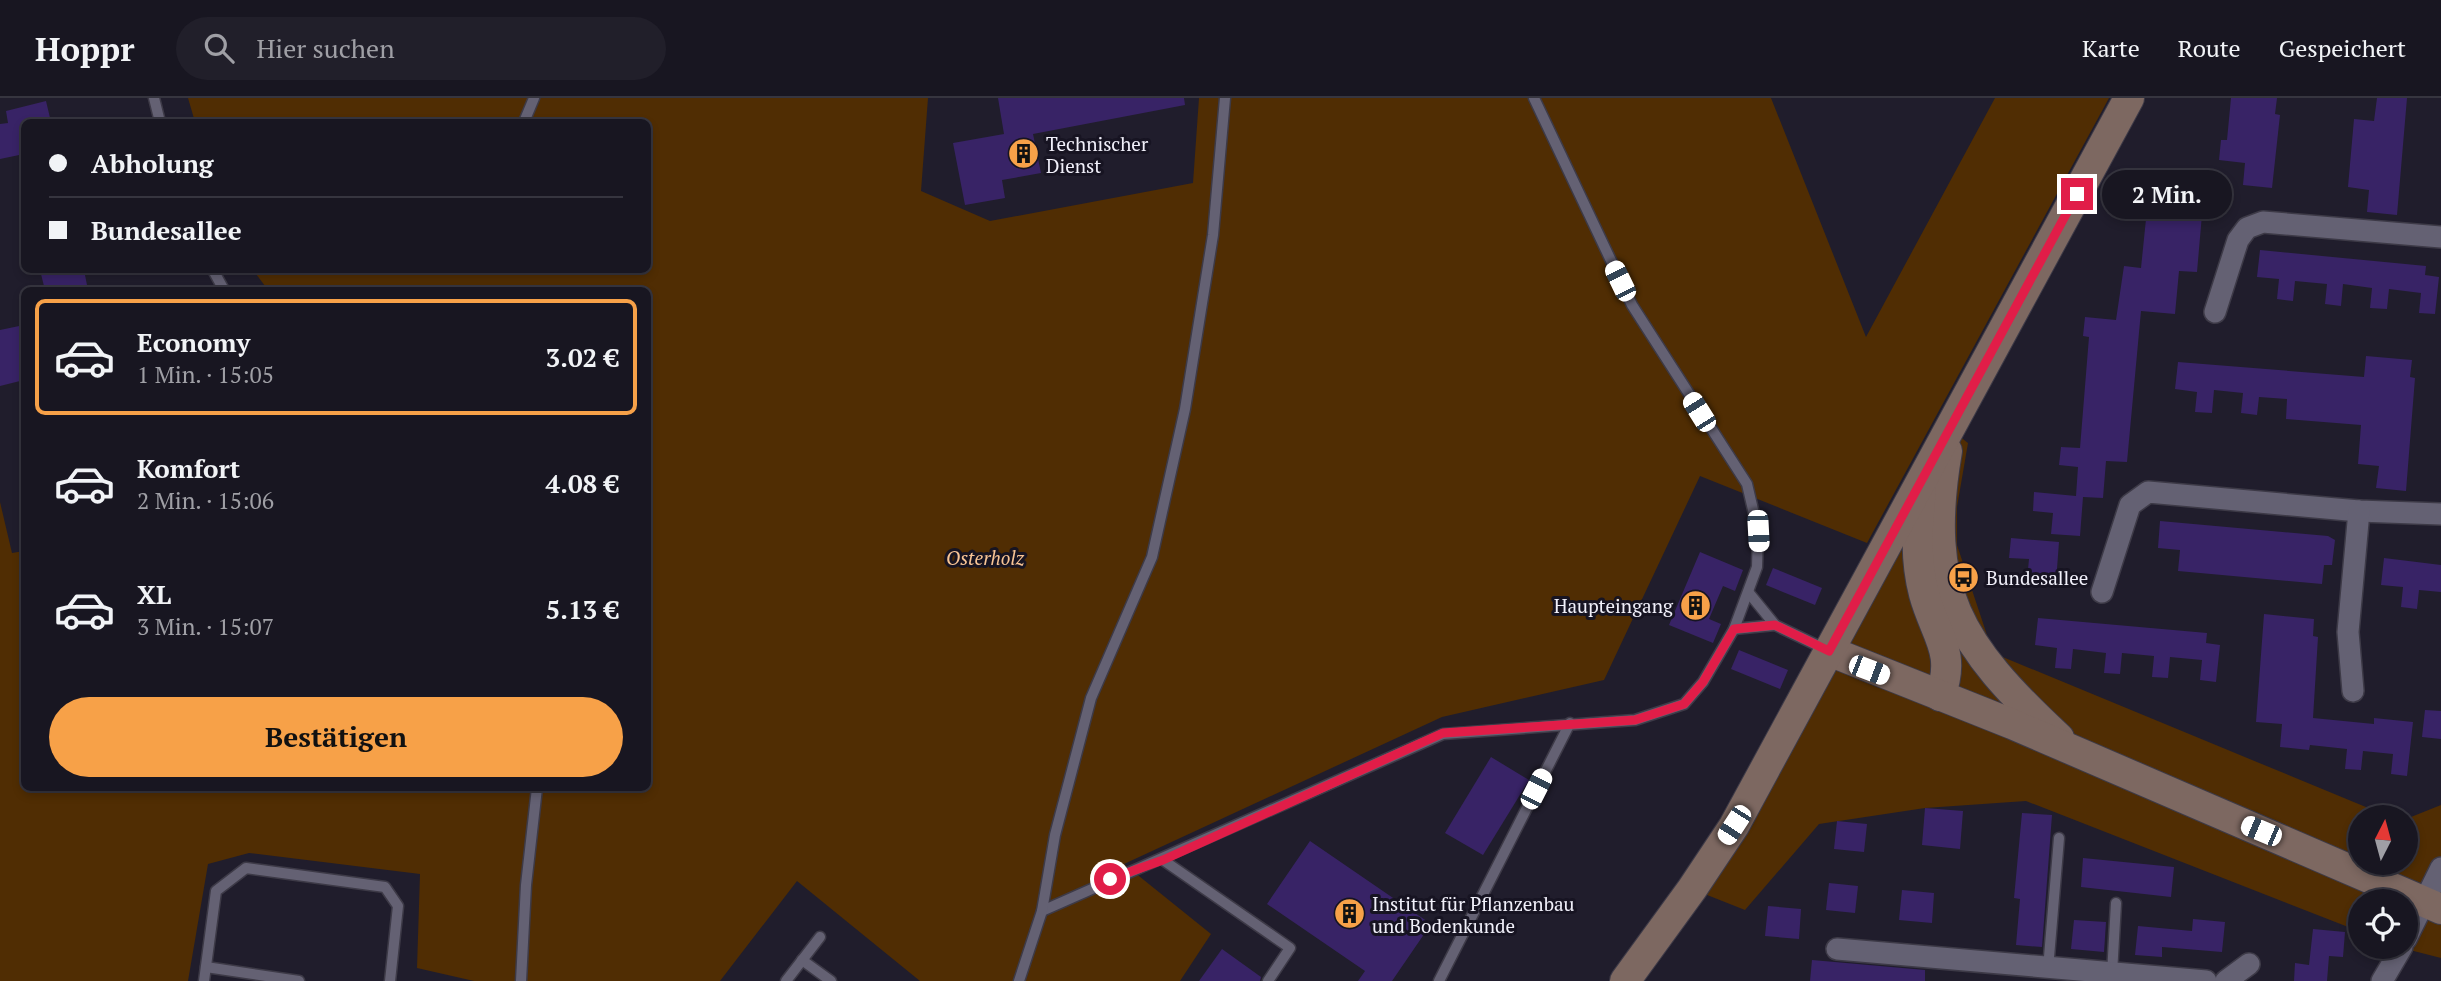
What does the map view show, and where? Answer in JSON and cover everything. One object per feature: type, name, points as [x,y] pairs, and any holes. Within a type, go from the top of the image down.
[{"type":"street","points":[[1625,981],[1692,889],[1734,825],[2129,98]]},
{"type":"street","points":[[2215,312],[2238,240],[2247,228],[2263,222],[2441,237]]},
{"type":"street","points":[[1950,429],[1938,525],[1947,590],[1958,619],[1973,646],[1990,668],[2075,752]]},
{"type":"street","points":[[1923,478],[1917,525],[1917,557],[1924,594],[1947,654],[1948,676],[1940,696]]},
{"type":"street","points":[[2102,592],[2130,505],[2148,492],[2359,511],[2441,514]]},
{"type":"street","points":[[2353,691],[2348,632],[2359,511]]},
{"type":"street","points":[[1829,651],[2075,752],[2433,906]]},
{"type":"street","points":[[2418,924],[2433,906],[2441,868]]},
{"type":"street","points":[[1837,949],[1965,972],[2048,969],[2206,981]]},
{"type":"street","points":[[2382,981],[2395,959]]},
{"type":"street","points":[[2226,981],[2249,964]]},
{"type":"lane","points":[[154,98],[159,119]]},
{"type":"lane","points":[[525,119],[534,98]]},
{"type":"lane","points":[[1019,981],[1042,911],[1055,835],[1091,698],[1152,557],[1176,449],[1213,235],[1225,98]]},
{"type":"lane","points":[[1042,911],[1110,879],[1163,860],[1443,733],[1635,720],[1684,704],[1703,682],[1734,629],[1749,593],[1759,552],[1754,507],[1746,484],[1632,305],[1534,98]]},
{"type":"lane","points":[[1749,593],[1775,625],[1829,651]]},
{"type":"lane","points":[[1734,629],[1775,625]]},
{"type":"lane","points":[[1439,981],[1570,723]]},
{"type":"lane","points":[[521,981],[526,885],[537,791]]},
{"type":"lane","points":[[2048,969],[2059,838]]},
{"type":"lane","points":[[1163,860],[1290,948],[1268,981]]},
{"type":"lane","points":[[204,981],[216,891],[246,868],[385,887],[398,905],[390,981]]},
{"type":"lane","points":[[2112,974],[2116,903]]},
{"type":"lane","points":[[786,981],[820,937]]},
{"type":"lane","points":[[802,960],[831,981]]},
{"type":"lane","points":[[205,967],[299,981]]},
{"type":"green space","name":"Osterholz","points":[[188,98],[928,98],[921,191],[990,221],[1193,183],[1199,98],[1771,98],[1866,337],[1995,98],[2109,98],[1867,543],[1700,476],[1604,680],[1442,717],[1124,864],[1211,934],[1180,981],[920,981],[797,881],[720,981],[474,981],[417,968],[420,874],[249,853],[208,864],[188,981],[0,981],[0,502],[12,553],[21,552],[21,791],[651,791],[651,287],[266,287],[255,273],[651,273],[651,119],[194,119]]},
{"type":"green space","points":[[1950,429],[1968,443],[1957,507],[1957,545],[1993,653],[2361,805],[2348,805],[2348,875],[2418,875],[2418,814],[2441,805],[2441,958],[2418,952],[2418,889],[2348,889],[2348,927],[2026,801],[1925,808],[1819,824],[1745,910],[1692,889]]},
{"type":"building","name":"Technischer Dienst","points":[[998,98],[1184,98],[1185,105],[1033,134],[1041,173],[1002,180],[1005,198],[965,205],[953,143],[1004,134]]},
{"type":"building","points":[[2231,98],[2277,98],[2275,114],[2280,115],[2272,188],[2243,185],[2245,163],[2219,160],[2221,140],[2227,140]]},
{"type":"building","points":[[2377,98],[2407,98],[2397,215],[2367,212],[2369,190],[2348,187],[2354,119],[2374,121]]},
{"type":"building","points":[[46,101],[50,119],[21,119],[21,155],[0,159],[0,124],[8,123],[6,111]]},
{"type":"building","points":[[2150,180],[2200,185],[2199,203],[2203,203],[2197,272],[2179,271],[2175,314],[2141,311],[2127,462],[2106,461],[2103,498],[2083,497],[2080,536],[2051,534],[2053,513],[2033,511],[2034,492],[2076,496],[2078,467],[2059,465],[2061,447],[2080,448],[2089,337],[2083,336],[2085,317],[2116,320],[2124,266],[2141,268]]},
{"type":"building","points":[[2260,250],[2426,266],[2425,275],[2439,277],[2435,314],[2419,313],[2421,293],[2389,289],[2387,309],[2370,308],[2372,288],[2343,284],[2341,306],[2325,304],[2327,284],[2295,281],[2293,301],[2277,299],[2279,279],[2257,277]]},
{"type":"building","points":[[41,273],[85,273],[87,285],[81,287],[44,287]]},
{"type":"building","points":[[21,326],[21,381],[0,386],[0,330]]},
{"type":"building","points":[[2366,356],[2412,360],[2410,377],[2415,378],[2406,491],[2376,488],[2379,466],[2358,464],[2361,425],[2286,419],[2287,399],[2259,397],[2257,415],[2241,413],[2243,393],[2214,390],[2212,413],[2195,412],[2197,392],[2175,389],[2178,362],[2364,377]]},
{"type":"building","points":[[2160,521],[2328,536],[2335,540],[2332,565],[2324,565],[2322,584],[2178,571],[2180,550],[2158,548]]},
{"type":"building","points":[[2011,538],[2059,542],[2056,582],[2027,580],[2029,559],[2009,558]]},
{"type":"building","name":"Haupteingang","points":[[1700,552],[1743,570],[1735,591],[1723,586],[1709,619],[1721,624],[1713,643],[1669,625]]},
{"type":"building","points":[[2384,558],[2441,565],[2441,592],[2419,590],[2417,609],[2401,607],[2403,587],[2381,585]]},
{"type":"building","points":[[1773,568],[1822,588],[1815,605],[1766,585]]},
{"type":"building","points":[[2264,614],[2314,619],[2313,636],[2318,637],[2313,718],[2374,724],[2374,718],[2413,722],[2407,776],[2391,774],[2393,754],[2363,751],[2361,770],[2345,769],[2347,749],[2310,745],[2309,750],[2280,747],[2282,724],[2256,722]]},
{"type":"building","points":[[2038,618],[2207,633],[2206,643],[2220,645],[2216,682],[2200,680],[2202,660],[2170,657],[2168,678],[2152,677],[2154,656],[2122,653],[2120,674],[2104,673],[2106,653],[2073,649],[2071,669],[2055,668],[2057,648],[2035,645]]},
{"type":"building","points":[[1739,650],[1788,670],[1780,689],[1731,669]]},
{"type":"building","points":[[2425,710],[2441,711],[2441,739],[2422,737]]},
{"type":"building","points":[[1491,757],[1529,780],[1483,855],[1445,833]]},
{"type":"building","points":[[1925,808],[1963,811],[1960,849],[1922,845]]},
{"type":"building","points":[[2022,813],[2052,815],[2042,947],[2016,945],[2020,899],[2014,898]]},
{"type":"building","points":[[1837,821],[1867,824],[1864,852],[1834,849]]},
{"type":"building","name":"Institut für Pflanzenbau und Bodenkunde","points":[[1310,841],[1431,924],[1392,981],[1358,981],[1365,971],[1267,904]]},
{"type":"building","points":[[2083,858],[2174,867],[2171,897],[2081,887]]},
{"type":"building","points":[[1829,883],[1858,886],[1855,913],[1826,910]]},
{"type":"building","points":[[1902,890],[1934,893],[1932,923],[1899,920]]},
{"type":"building","points":[[1768,906],[1801,909],[1799,939],[1765,936]]},
{"type":"building","points":[[2193,919],[2225,922],[2222,952],[2162,947],[2162,957],[2135,955],[2138,926],[2192,931]]},
{"type":"building","points":[[2074,920],[2106,922],[2104,952],[2071,949]]},
{"type":"building","points":[[2313,929],[2345,932],[2343,957],[2329,956],[2327,981],[2294,981],[2295,963],[2309,965]]},
{"type":"building","points":[[1222,949],[1261,977],[1260,981],[1199,981]]},
{"type":"building","points":[[1812,960],[1925,970],[1925,981],[1810,981]]},
{"type":"place","name":"Technischer Dienst","points":[[1023,154]]},
{"type":"place","name":"Bundesallee","points":[[1963,577]]},
{"type":"place","name":"Haupteingang","points":[[1696,605]]},
{"type":"place","name":"Institut für Pflanzenbau und Bodenkunde","points":[[1349,914]]},
{"type":"route","points":[[1110,879],[1163,860],[1215,834],[1443,733],[1635,720],[1684,704],[1703,682],[1734,629],[1775,625],[1829,651],[2077,194]]}]
